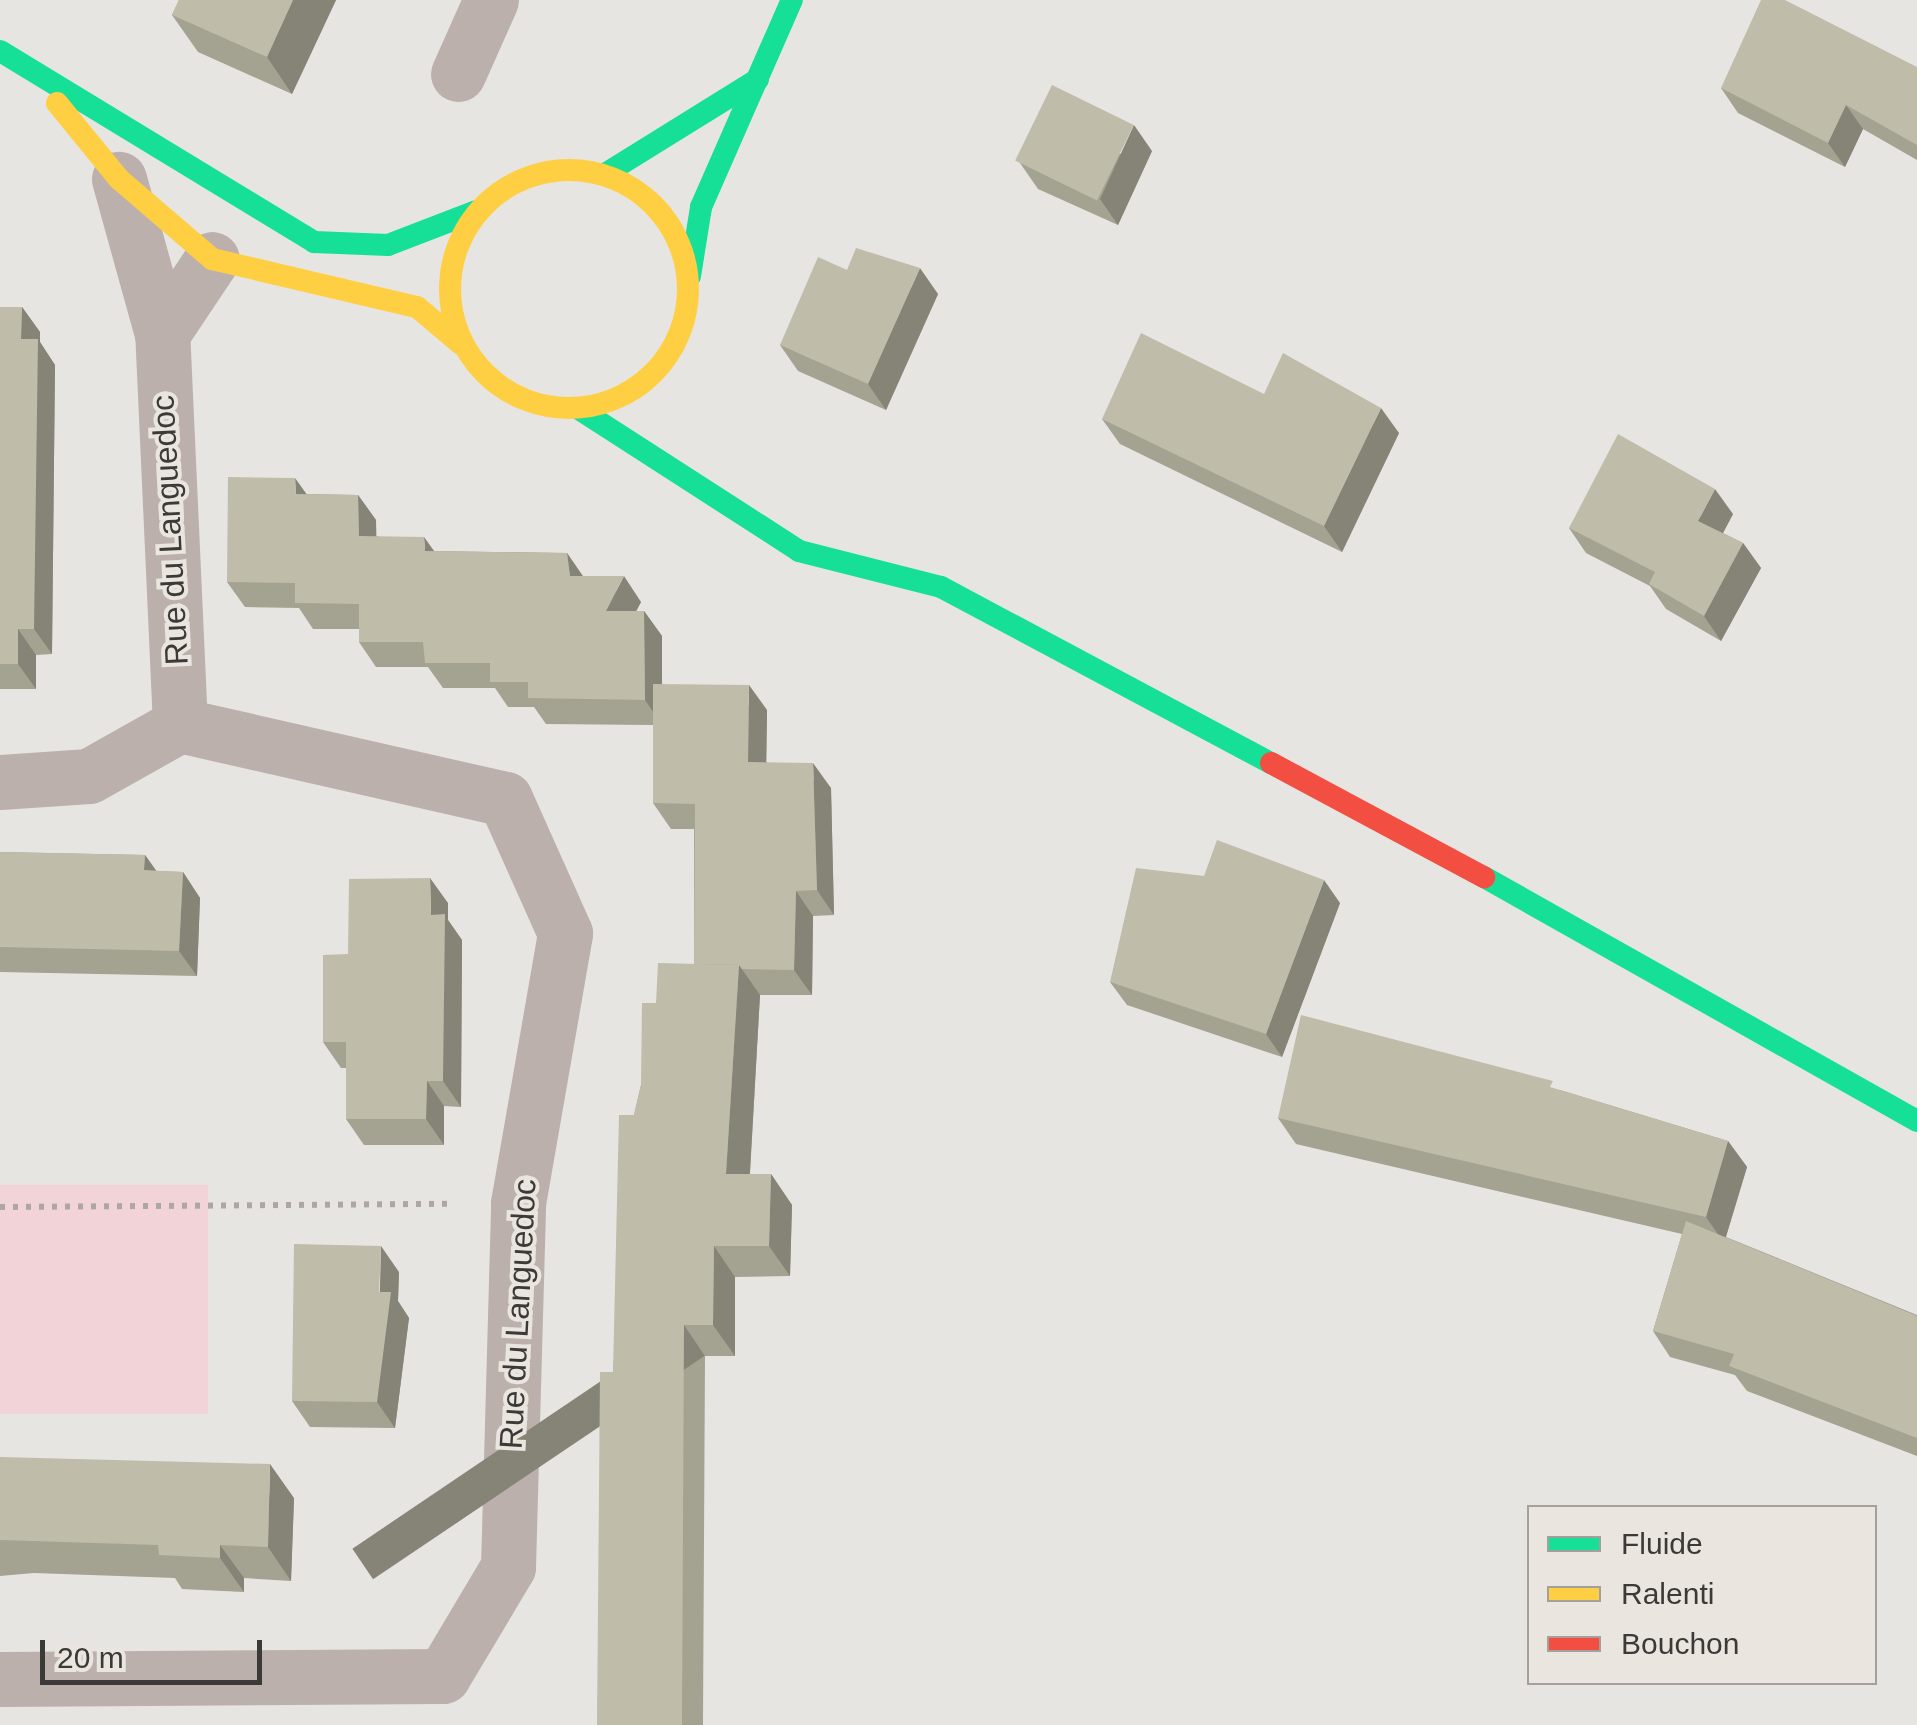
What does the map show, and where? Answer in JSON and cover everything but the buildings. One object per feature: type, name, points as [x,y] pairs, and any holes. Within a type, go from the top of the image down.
[{"type":"main road","points":[[30,70],[119,179],[212,259],[417,307],[462,344],[491,381],[533,404],[580,409],[624,396],[660,367],[684,326],[702,207],[792,0]]},
{"type":"main road","points":[[0,51],[314,242],[388,244],[476,211],[513,182],[558,168],[605,174],[657,208],[676,233],[689,279]]},
{"type":"main road","points":[[605,174],[758,79]]},
{"type":"main road","points":[[462,344],[449,299],[453,252],[476,211]]},
{"type":"main road","points":[[580,409],[799,551],[940,587],[1666,974],[1917,1121]]},
{"type":"street","points":[[458,74],[491,0]]},
{"type":"street","name":"Rue du Languedoc","points":[[0,1679],[78,1702],[443,1676],[508,1566],[518,1203],[565,933],[505,799],[180,725],[162,334],[119,179]]},
{"type":"street","points":[[162,334],[212,259]]},
{"type":"street","points":[[0,782],[89,776],[180,725]]},
{"type":"path","points":[[0,1207],[518,1203]]},
{"type":"shaded area","points":[[0,1185],[208,1185],[208,1414],[0,1414]]},
{"type":"traffic: fast","points":[[690,276],[701,207],[792,0]]},
{"type":"traffic: fast","points":[[0,51],[314,242],[388,245],[476,211]]},
{"type":"traffic: fast","points":[[605,174],[758,79]]},
{"type":"traffic: fast","points":[[579,409],[799,551],[941,587],[1271,763]]},
{"type":"traffic: fast","points":[[1484,877],[1917,1121]]},
{"type":"traffic: slow","points":[[57,103],[119,179],[212,259],[417,307],[461,344]]},
{"type":"traffic: slow","points":[[569,170],[615,179],[653,205],[679,243],[688,289],[679,335],[653,373],[615,399],[569,408],[523,399],[485,373],[459,335],[450,289],[459,243],[485,205],[523,179],[569,170]]},
{"type":"traffic: jam","points":[[1271,763],[1484,877]]}]
